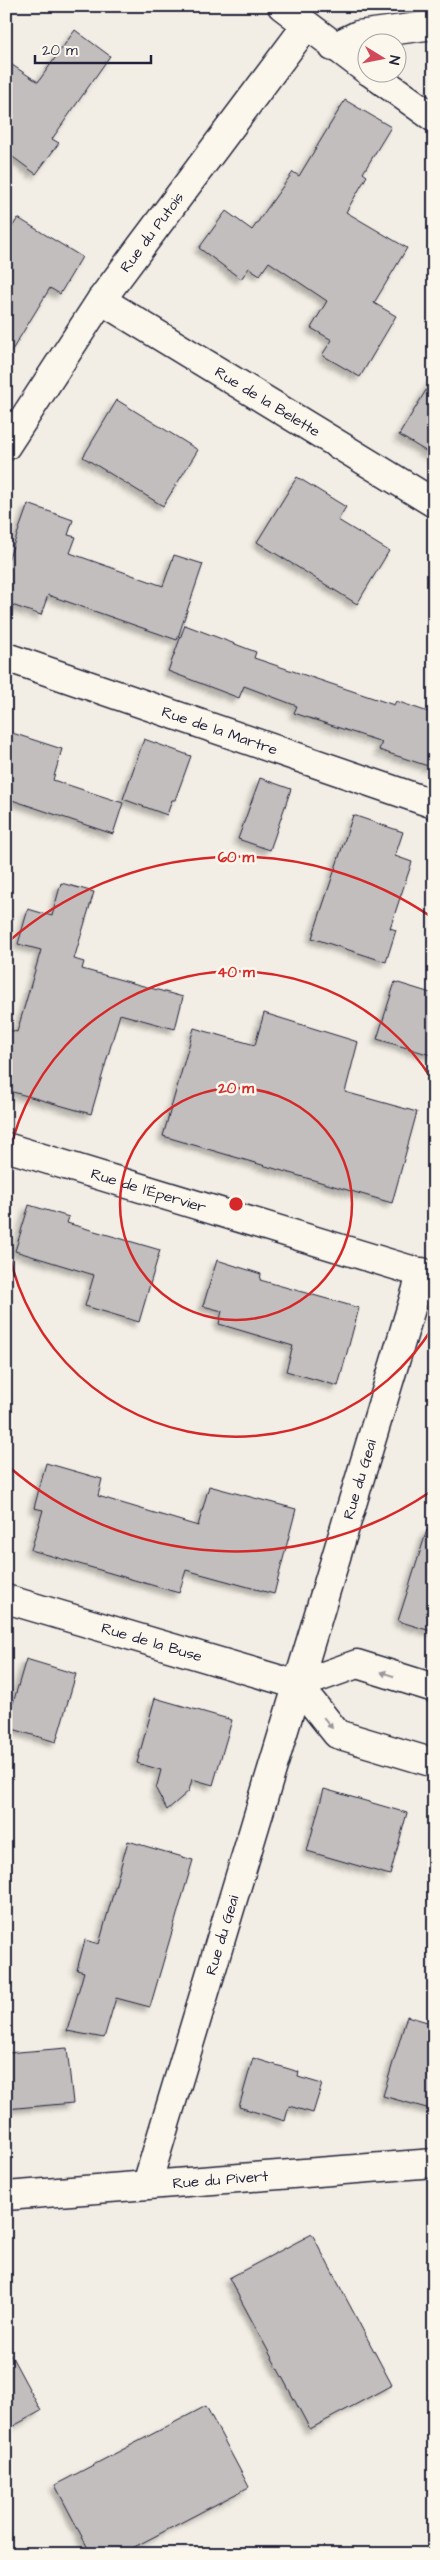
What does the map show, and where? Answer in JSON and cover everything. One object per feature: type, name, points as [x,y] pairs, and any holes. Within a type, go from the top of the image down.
[{"type":"street","points":[[282,6],[358,64]]},
{"type":"street","points":[[333,47],[358,35],[434,25]]},
{"type":"street","name":"Rue du Putois","points":[[6,446],[101,300],[306,26]]},
{"type":"street","points":[[383,82],[434,118]]},
{"type":"street","name":"Rue de la Belette","points":[[101,300],[434,503]]},
{"type":"street","name":"Rue de la Martre","points":[[6,656],[434,804]]},
{"type":"street","name":"Rue de l'Épervier","points":[[6,1147],[428,1274]]},
{"type":"street","name":"Rue du Geai","points":[[147,2184],[298,1685],[428,1274]]},
{"type":"street","name":"Rue de la Buse","points":[[6,1599],[298,1685]]},
{"type":"street","points":[[434,1688],[356,1664],[298,1685],[337,1734],[434,1763]]},
{"type":"street","name":"Rue du Pivert","points":[[6,2196],[434,2163]]},
{"type":"building","points":[[75,30],[110,56],[52,139],[59,143],[36,174],[6,152],[6,61],[38,82]]},
{"type":"building","points":[[345,100],[391,127],[363,173],[367,176],[346,212],[407,248],[374,303],[396,316],[360,377],[322,355],[332,340],[311,328],[327,301],[269,262],[260,275],[249,268],[241,279],[199,248],[226,211],[252,230],[293,172],[299,176]]},
{"type":"building","points":[[18,218],[82,257],[60,294],[50,288],[6,360],[6,236]]},
{"type":"building","points":[[434,377],[434,456],[399,435]]},
{"type":"building","points":[[117,400],[198,450],[163,506],[83,457]]},
{"type":"building","points":[[297,477],[346,507],[338,520],[389,551],[357,604],[257,542]]},
{"type":"building","points":[[28,504],[73,520],[68,535],[76,537],[70,553],[163,586],[174,555],[203,564],[177,640],[48,595],[41,615],[6,603],[6,566]]},
{"type":"building","points":[[185,625],[256,652],[254,658],[394,705],[396,701],[434,714],[434,768],[379,750],[382,742],[294,713],[297,706],[244,686],[239,698],[168,671]]},
{"type":"building","points":[[6,731],[62,749],[53,780],[123,803],[113,834],[6,798]]},
{"type":"building","points":[[144,739],[191,756],[175,800],[172,800],[167,815],[123,799]]},
{"type":"building","points":[[260,778],[291,789],[270,850],[238,839]]},
{"type":"building","points":[[353,815],[403,832],[395,856],[412,862],[390,928],[396,930],[386,962],[312,938]]},
{"type":"building","points":[[61,883],[94,892],[74,959],[84,962],[82,969],[183,997],[175,1029],[120,1014],[91,1114],[6,1090],[6,1029],[17,1032],[41,950],[18,944],[28,909],[52,916]]},
{"type":"building","points":[[395,982],[434,994],[434,1056],[377,1039]]},
{"type":"building","points":[[264,1013],[358,1042],[345,1092],[417,1112],[392,1203],[163,1136],[194,1028],[255,1045]]},
{"type":"building","points":[[29,1205],[69,1217],[67,1223],[160,1250],[139,1322],[85,1306],[94,1275],[15,1251]]},
{"type":"building","points":[[217,1260],[261,1274],[260,1280],[359,1308],[338,1386],[286,1371],[293,1346],[219,1324],[222,1311],[203,1306]]},
{"type":"building","points":[[46,1463],[102,1479],[98,1496],[198,1526],[209,1486],[296,1509],[274,1594],[186,1570],[179,1593],[31,1550],[43,1510],[34,1508]]},
{"type":"building","points":[[427,1530],[434,1531],[434,1632],[398,1621]]},
{"type":"building","points":[[26,1659],[76,1674],[56,1742],[6,1727]]},
{"type":"building","points":[[155,1698],[232,1720],[213,1785],[192,1779],[189,1791],[167,1810],[156,1789],[161,1770],[137,1763]]},
{"type":"building","points":[[324,1789],[407,1813],[390,1875],[307,1851]]},
{"type":"building","points":[[128,1841],[193,1860],[150,2007],[116,1998],[104,2038],[67,2031],[84,1972],[77,1970],[85,1940],[99,1944]]},
{"type":"building","points":[[407,2016],[434,2024],[434,2110],[383,2096]]},
{"type":"building","points":[[67,2048],[73,2103],[6,2109],[6,2053]]},
{"type":"building","points":[[253,2058],[299,2072],[298,2077],[322,2084],[313,2113],[289,2106],[285,2121],[239,2107]]},
{"type":"building","points":[[312,2234],[392,2385],[310,2429],[229,2278]]},
{"type":"building","points":[[6,2346],[41,2411],[6,2430]]},
{"type":"building","points":[[206,2406],[249,2487],[121,2554],[91,2554],[55,2485]]}]
